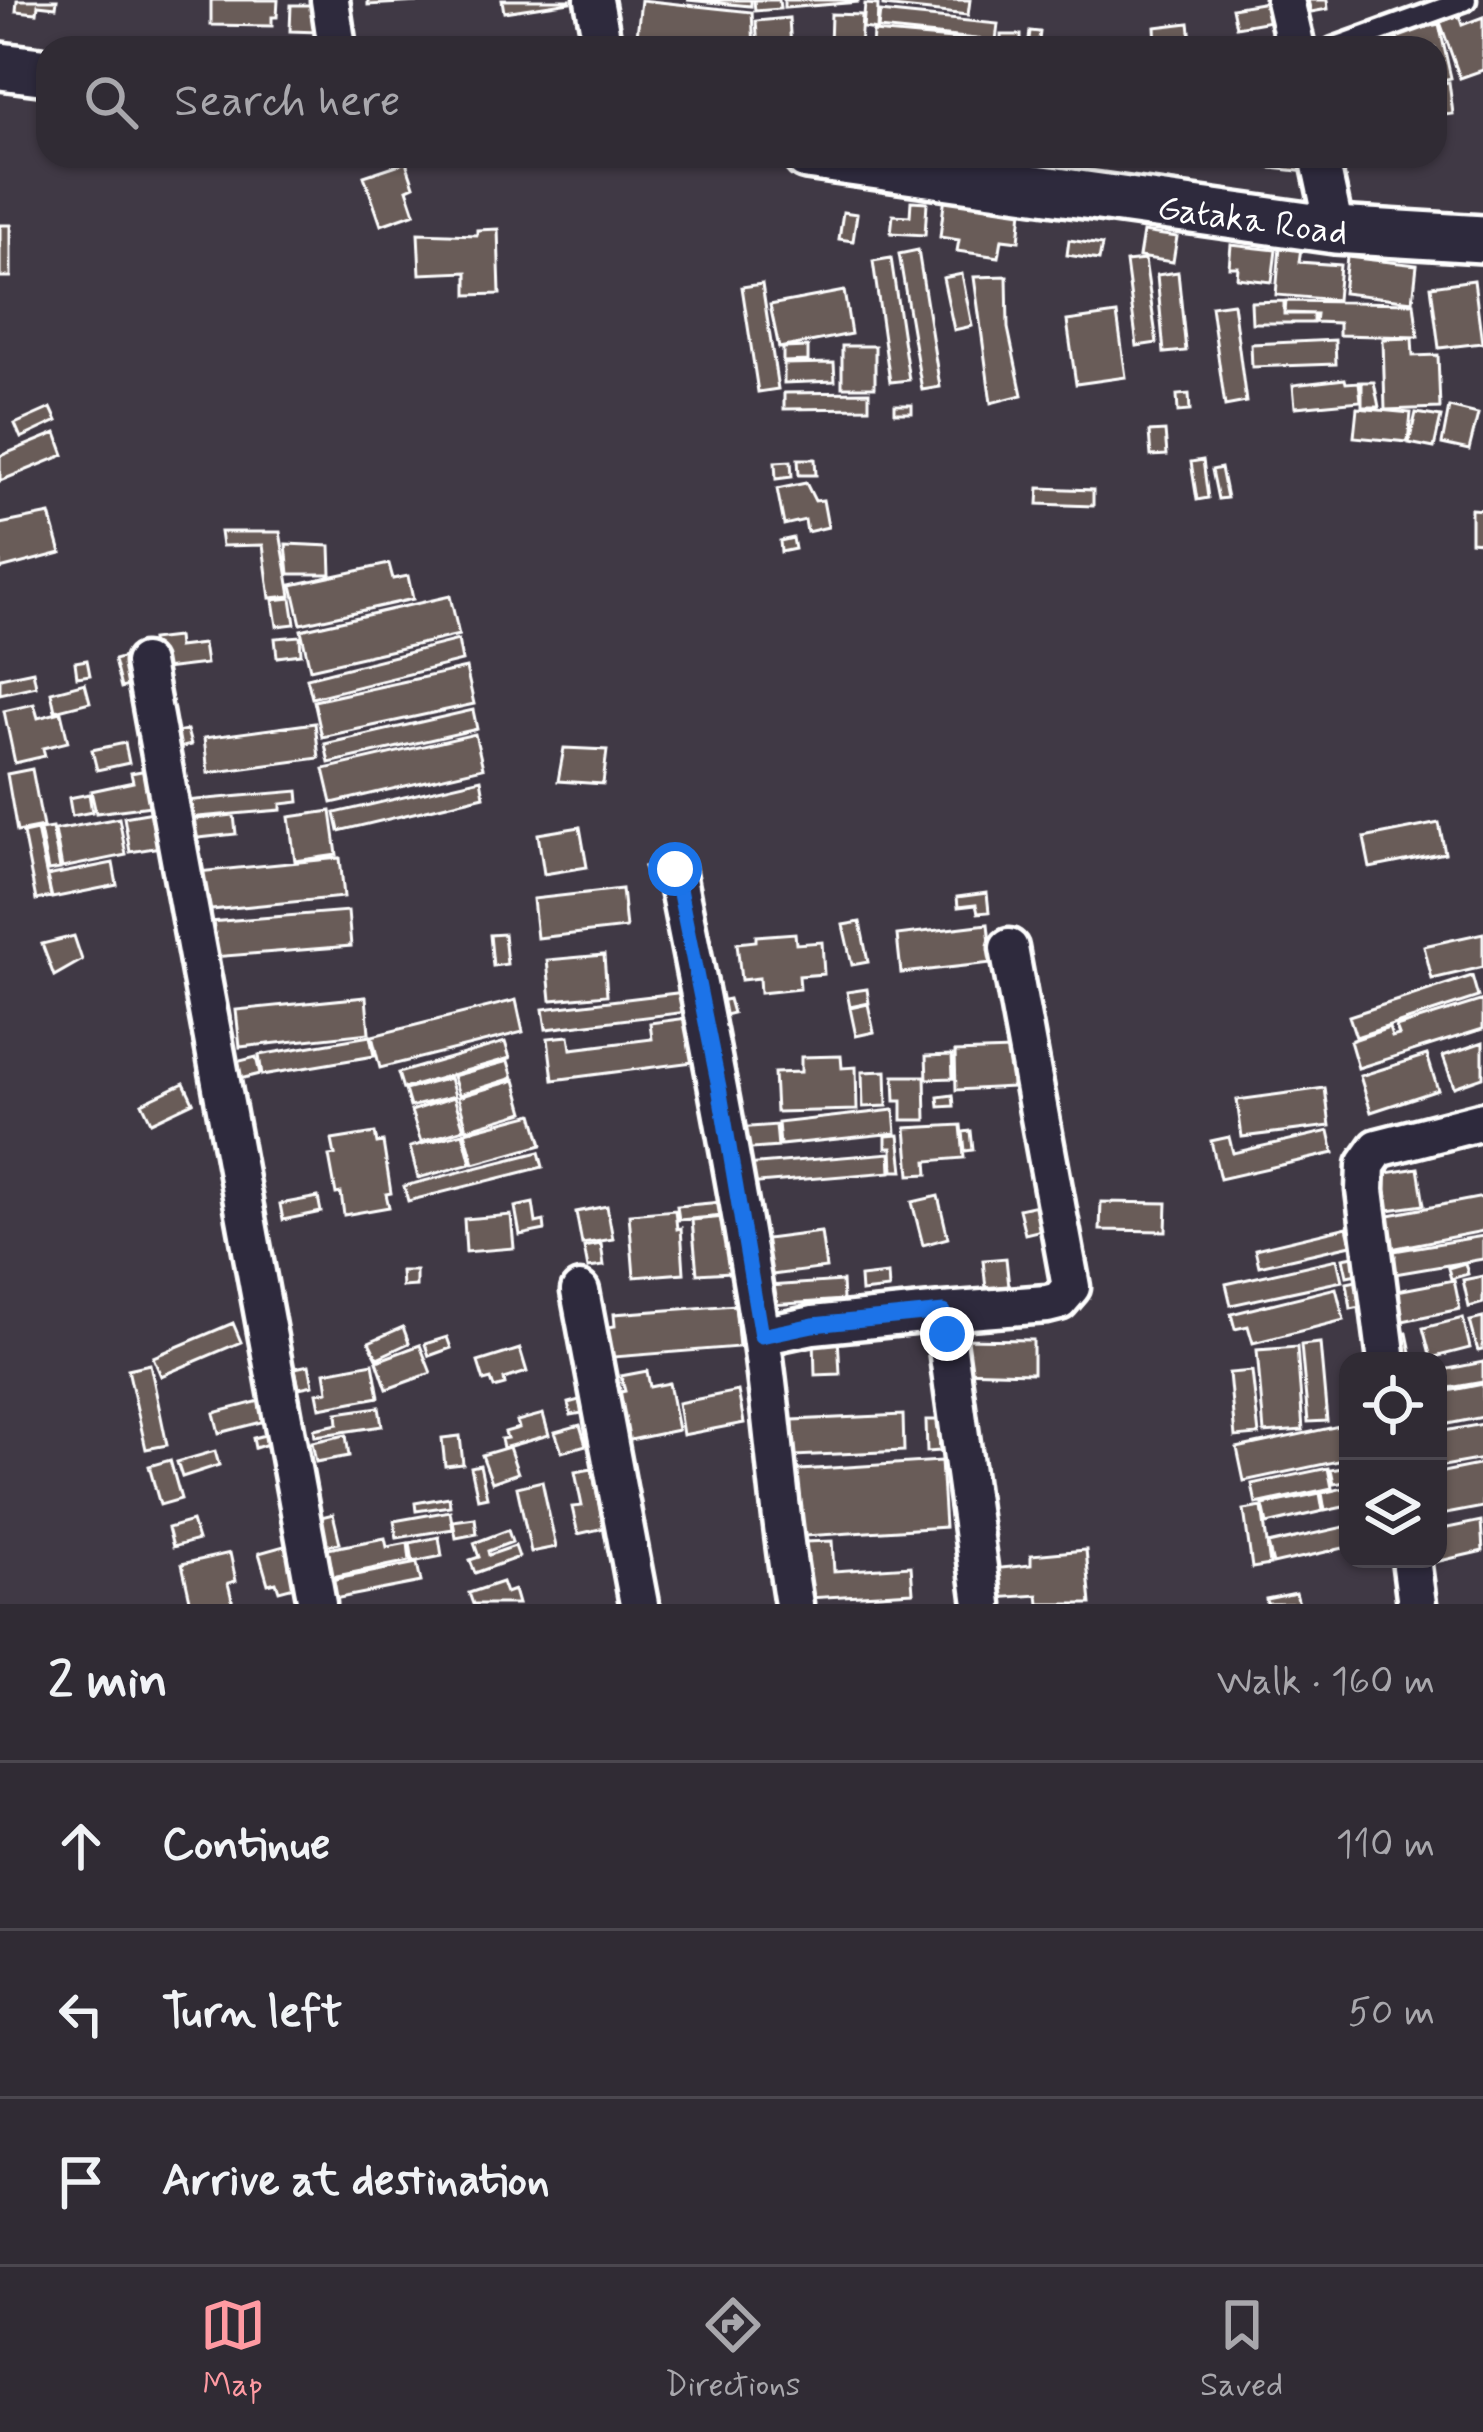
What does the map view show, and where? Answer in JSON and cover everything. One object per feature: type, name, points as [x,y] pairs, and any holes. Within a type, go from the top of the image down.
[{"type":"street","points":[[330,0],[335,36]]},
{"type":"street","points":[[594,0],[601,36]]},
{"type":"street","points":[[1285,0],[1293,36]]},
{"type":"street","points":[[0,66],[36,70]]},
{"type":"street","name":"Gataka Road","points":[[893,168],[1335,230],[1483,239]]},
{"type":"street","points":[[1322,168],[1335,230]]},
{"type":"street","points":[[144,663],[317,1604]]},
{"type":"street","points":[[675,869],[719,1087],[761,1336],[779,1520],[794,1604]]},
{"type":"street","points":[[761,1336],[813,1325],[1047,1304],[1059,1301],[1071,1287],[1010,948]]},
{"type":"street","points":[[1386,1352],[1365,1190],[1366,1165],[1378,1148],[1483,1120]]},
{"type":"street","points":[[580,1291],[639,1604]]},
{"type":"street","points":[[944,1312],[983,1604]]},
{"type":"street","points":[[1412,1568],[1417,1604]]},
{"type":"lane","points":[[1366,36],[1466,0]]},
{"type":"building","points":[[17,0],[57,0],[56,7],[38,5],[37,13],[16,11]]},
{"type":"building","points":[[211,0],[278,0],[277,17],[272,17],[272,26],[211,25]]},
{"type":"building","points":[[368,0],[436,0],[436,1],[368,5]]},
{"type":"building","points":[[502,0],[570,0],[570,2],[504,12]]},
{"type":"building","points":[[641,0],[752,12],[753,36],[637,36]]},
{"type":"building","points":[[687,0],[751,0],[751,6]]},
{"type":"building","points":[[754,0],[779,0],[780,9],[755,11]]},
{"type":"building","points":[[784,0],[858,0],[858,2],[784,8]]},
{"type":"building","points":[[883,0],[970,0],[968,15],[883,6]]},
{"type":"building","points":[[1308,0],[1327,0],[1328,9],[1311,12]]},
{"type":"building","points":[[1267,2],[1270,21],[1236,27],[1232,8]]},
{"type":"building","points":[[865,4],[878,5],[877,30],[863,28]]},
{"type":"building","points":[[291,5],[316,5],[318,32],[290,31]]},
{"type":"building","points":[[880,12],[998,24],[997,36],[878,29]]},
{"type":"building","points":[[831,14],[862,15],[861,36],[830,36]]},
{"type":"building","points":[[1459,15],[1462,25],[1483,17],[1483,70],[1460,78],[1440,22]]},
{"type":"building","points":[[789,18],[790,36],[757,36],[756,21]]},
{"type":"building","points":[[1189,23],[1191,36],[1156,36],[1155,27]]},
{"type":"building","points":[[1439,24],[1442,36],[1396,36]]},
{"type":"building","points":[[873,32],[918,36],[873,36]]},
{"type":"building","points":[[1447,82],[1453,114],[1447,115]]},
{"type":"building","points":[[408,168],[414,186],[407,189],[415,213],[381,225],[364,176]]},
{"type":"building","points":[[945,195],[969,198],[968,204],[1022,210],[1019,241],[1002,239],[999,257],[957,251],[959,240],[940,237]]},
{"type":"building","points":[[911,201],[927,202],[925,235],[891,233],[893,215],[910,216]]},
{"type":"building","points":[[843,212],[857,214],[853,241],[839,239]]},
{"type":"building","points":[[0,225],[11,225],[11,277],[0,277]]},
{"type":"building","points":[[498,229],[500,294],[467,295],[467,272],[420,274],[418,233],[477,235],[477,230]]},
{"type":"building","points":[[1143,232],[1177,237],[1173,262],[1139,257]]},
{"type":"building","points":[[1069,240],[1102,245],[1099,260],[1067,255]]},
{"type":"building","points":[[1231,245],[1276,250],[1272,282],[1237,278],[1238,267],[1229,267]]},
{"type":"building","points":[[1280,247],[1301,248],[1299,262],[1340,265],[1337,300],[1276,295]]},
{"type":"building","points":[[918,250],[940,387],[922,390],[899,254]]},
{"type":"building","points":[[1347,257],[1417,265],[1413,301],[1343,293]]},
{"type":"building","points":[[891,258],[909,380],[890,382],[873,261]]},
{"type":"building","points":[[1145,260],[1157,343],[1137,346],[1126,262]]},
{"type":"building","points":[[1178,272],[1186,351],[1164,353],[1157,275]]},
{"type":"building","points":[[962,274],[972,326],[954,330],[943,278]]},
{"type":"building","points":[[1007,276],[1008,328],[1022,395],[991,403],[974,277]]},
{"type":"building","points":[[1474,280],[1482,343],[1439,348],[1431,286]]},
{"type":"building","points":[[762,284],[778,389],[758,392],[742,287]]},
{"type":"building","points":[[844,291],[851,334],[779,348],[770,305]]},
{"type":"building","points":[[1284,301],[1284,314],[1313,314],[1313,323],[1252,323],[1251,302]]},
{"type":"building","points":[[1286,301],[1414,303],[1418,337],[1339,335],[1339,323],[1315,322],[1316,314],[1285,313]]},
{"type":"building","points":[[1233,303],[1246,402],[1225,406],[1211,306]]},
{"type":"building","points":[[1117,314],[1126,377],[1076,384],[1067,321]]},
{"type":"building","points":[[1412,338],[1413,356],[1438,355],[1440,408],[1385,410],[1383,339]]},
{"type":"building","points":[[1335,340],[1336,364],[1252,367],[1251,344]]},
{"type":"building","points":[[842,346],[875,346],[875,387],[842,387]]},
{"type":"building","points":[[808,347],[808,361],[783,362],[783,348]]},
{"type":"building","points":[[834,363],[835,381],[784,383],[784,364]]},
{"type":"building","points":[[1345,379],[1346,383],[1359,382],[1361,401],[1295,407],[1293,385]]},
{"type":"building","points":[[1362,382],[1374,382],[1379,407],[1362,407]]},
{"type":"building","points":[[869,392],[869,408],[784,409],[784,393]]},
{"type":"building","points":[[1189,394],[1190,411],[1178,412],[1177,395]]},
{"type":"building","points":[[895,405],[912,405],[912,413],[895,413]]},
{"type":"building","points":[[1449,407],[1478,414],[1469,450],[1442,444]]},
{"type":"building","points":[[51,408],[57,421],[21,438],[15,424]]},
{"type":"building","points":[[1357,408],[1411,413],[1408,442],[1354,437]]},
{"type":"building","points":[[1416,413],[1441,417],[1434,448],[1409,443]]},
{"type":"building","points":[[1165,431],[1167,455],[1151,456],[1149,432]]},
{"type":"building","points":[[56,433],[64,455],[0,481],[0,456]]},
{"type":"building","points":[[798,459],[815,459],[816,475],[799,475]]},
{"type":"building","points":[[1203,460],[1208,498],[1197,500],[1191,462]]},
{"type":"building","points":[[791,461],[792,477],[776,479],[775,462]]},
{"type":"building","points":[[1221,468],[1227,498],[1218,499],[1212,470]]},
{"type":"building","points":[[806,483],[815,501],[823,500],[828,527],[807,532],[805,520],[784,525],[777,489]]},
{"type":"building","points":[[1039,488],[1093,490],[1093,506],[1038,504]]},
{"type":"building","points":[[1471,509],[1483,510],[1483,542],[1471,541]]},
{"type":"building","points":[[50,514],[61,553],[0,569],[0,524]]},
{"type":"building","points":[[220,532],[280,532],[291,596],[270,598],[263,545],[222,546]]},
{"type":"building","points":[[793,538],[795,549],[781,552],[780,541]]},
{"type":"building","points":[[286,544],[330,546],[331,574],[289,574]]},
{"type":"building","points":[[389,564],[393,579],[408,576],[413,599],[301,624],[292,585]]},
{"type":"building","points":[[450,596],[459,635],[310,669],[301,630]]},
{"type":"building","points":[[291,598],[295,624],[277,626],[273,600]]},
{"type":"building","points":[[300,636],[301,654],[277,657],[275,638]]},
{"type":"building","points":[[177,637],[178,647],[203,644],[206,664],[155,670],[151,640]]},
{"type":"building","points":[[458,640],[462,661],[312,698],[307,678]]},
{"type":"building","points":[[128,656],[136,684],[121,688],[114,660]]},
{"type":"building","points":[[87,660],[90,675],[77,677],[75,662]]},
{"type":"building","points":[[466,668],[474,704],[322,737],[314,701]]},
{"type":"building","points":[[33,671],[36,686],[0,694],[0,678]]},
{"type":"building","points":[[85,683],[90,702],[55,711],[51,692]]},
{"type":"building","points":[[34,704],[38,718],[61,712],[68,742],[43,748],[45,756],[15,763],[4,711]]},
{"type":"building","points":[[473,710],[477,729],[329,763],[325,744]]},
{"type":"building","points":[[315,723],[319,758],[208,773],[204,738]]},
{"type":"building","points":[[187,730],[191,745],[175,749],[171,733]]},
{"type":"building","points":[[475,734],[483,768],[332,803],[324,769]]},
{"type":"building","points":[[125,743],[129,763],[97,770],[92,750]]},
{"type":"building","points":[[564,748],[607,750],[603,784],[558,781]]},
{"type":"building","points":[[32,769],[43,827],[17,832],[7,774]]},
{"type":"building","points":[[152,769],[159,805],[96,813],[91,791],[133,782],[131,773]]},
{"type":"building","points":[[481,779],[484,796],[339,831],[335,813]]},
{"type":"building","points":[[298,791],[299,802],[281,804],[281,810],[186,818],[184,801]]},
{"type":"building","points":[[89,794],[92,812],[72,816],[69,798]]},
{"type":"building","points":[[159,811],[166,846],[130,852],[124,817]]},
{"type":"building","points":[[331,811],[337,855],[295,861],[289,817]]},
{"type":"building","points":[[234,815],[236,834],[189,839],[187,820]]},
{"type":"building","points":[[119,818],[126,855],[62,868],[55,830]]},
{"type":"building","points":[[1439,823],[1445,853],[1370,868],[1364,838]]},
{"type":"building","points":[[580,827],[587,867],[544,874],[538,834]]},
{"type":"building","points":[[52,828],[60,869],[48,871],[40,830]]},
{"type":"building","points":[[37,830],[51,897],[36,900],[23,833]]},
{"type":"building","points":[[340,858],[344,897],[201,911],[197,872]]},
{"type":"building","points":[[113,863],[117,885],[52,898],[47,876]]},
{"type":"building","points":[[655,863],[659,875],[648,878],[644,867]]},
{"type":"building","points":[[622,889],[626,928],[537,938],[533,899]]},
{"type":"building","points":[[987,893],[989,912],[978,913],[976,905],[958,907],[957,897]]},
{"type":"building","points":[[348,911],[351,946],[213,957],[210,922]]},
{"type":"building","points":[[860,922],[868,962],[852,965],[843,925]]},
{"type":"building","points":[[988,924],[992,963],[901,973],[897,935]]},
{"type":"building","points":[[795,933],[796,944],[822,942],[824,974],[799,976],[800,989],[760,993],[759,978],[741,980],[737,943],[756,941],[756,936]]},
{"type":"building","points":[[1483,933],[1483,967],[1432,979],[1424,946]]},
{"type":"building","points":[[504,934],[507,964],[493,966],[490,935]]},
{"type":"building","points":[[74,936],[82,960],[54,976],[42,944]]},
{"type":"building","points":[[604,955],[607,995],[551,1000],[547,960]]},
{"type":"building","points":[[1472,976],[1478,997],[1356,1037],[1349,1016]]},
{"type":"building","points":[[867,989],[869,1003],[850,1007],[847,992]]},
{"type":"building","points":[[685,992],[687,1012],[546,1029],[543,1009]]},
{"type":"building","points":[[366,997],[369,1033],[240,1047],[236,1010]]},
{"type":"building","points":[[729,999],[733,1013],[717,1017],[714,1002]]},
{"type":"building","points":[[516,1000],[523,1032],[380,1068],[372,1036]]},
{"type":"building","points":[[1483,1000],[1483,1029],[1358,1068],[1350,1041],[1389,1028],[1392,1037],[1399,1035],[1396,1027]]},
{"type":"building","points":[[868,1004],[874,1032],[856,1036],[850,1008]]},
{"type":"building","points":[[687,1018],[693,1062],[553,1080],[548,1038],[569,1036],[571,1049],[652,1039],[650,1023]]},
{"type":"building","points":[[370,1036],[374,1056],[262,1075],[259,1055]]},
{"type":"building","points":[[505,1042],[510,1058],[403,1089],[398,1073]]},
{"type":"building","points":[[1483,1042],[1483,1077],[1454,1087],[1443,1056]]},
{"type":"building","points":[[1011,1050],[1012,1087],[956,1090],[955,1052]]},
{"type":"building","points":[[952,1055],[953,1078],[927,1079],[926,1056]]},
{"type":"building","points":[[1427,1055],[1438,1090],[1371,1112],[1360,1076]]},
{"type":"building","points":[[841,1056],[842,1068],[856,1067],[857,1110],[776,1112],[774,1073],[801,1072],[801,1057]]},
{"type":"building","points":[[256,1057],[260,1074],[240,1079],[236,1062]]},
{"type":"building","points":[[508,1061],[513,1078],[459,1095],[453,1076]]},
{"type":"building","points":[[886,1071],[887,1106],[863,1107],[862,1072]]},
{"type":"building","points":[[894,1076],[925,1076],[926,1120],[902,1120]]},
{"type":"building","points":[[450,1078],[455,1096],[410,1107],[405,1090]]},
{"type":"building","points":[[515,1080],[524,1112],[467,1129],[458,1097]]},
{"type":"building","points":[[184,1083],[193,1102],[151,1122],[142,1103]]},
{"type":"building","points":[[1325,1088],[1330,1126],[1242,1137],[1237,1100]]},
{"type":"building","points":[[953,1095],[954,1106],[939,1107],[938,1097]]},
{"type":"building","points":[[454,1097],[464,1129],[421,1142],[411,1111]]},
{"type":"building","points":[[894,1110],[896,1133],[780,1145],[778,1123]]},
{"type":"building","points":[[533,1114],[542,1145],[474,1164],[465,1132]]},
{"type":"building","points":[[776,1125],[778,1147],[740,1150],[738,1128]]},
{"type":"building","points":[[961,1125],[964,1158],[927,1161],[928,1174],[910,1175],[906,1128]]},
{"type":"building","points":[[971,1131],[973,1150],[965,1151],[963,1132]]},
{"type":"building","points":[[1329,1131],[1334,1153],[1220,1179],[1211,1141],[1229,1137],[1233,1153]]},
{"type":"building","points":[[375,1133],[377,1143],[383,1142],[389,1207],[344,1215],[329,1156],[335,1155],[332,1140]]},
{"type":"building","points":[[463,1133],[471,1164],[418,1178],[410,1147]]},
{"type":"building","points":[[899,1135],[903,1171],[893,1171],[886,1136]]},
{"type":"building","points":[[539,1152],[543,1167],[408,1201],[404,1186]]},
{"type":"building","points":[[890,1153],[891,1172],[747,1184],[745,1165]]},
{"type":"building","points":[[1418,1168],[1424,1205],[1380,1211],[1374,1175]]},
{"type":"building","points":[[938,1196],[948,1238],[923,1245],[912,1202]]},
{"type":"building","points":[[318,1197],[321,1212],[283,1220],[280,1204]]},
{"type":"building","points":[[1483,1197],[1483,1231],[1391,1249],[1384,1216]]},
{"type":"building","points":[[722,1202],[723,1216],[679,1220],[677,1206]]},
{"type":"building","points":[[1101,1202],[1167,1203],[1166,1231],[1100,1230]]},
{"type":"building","points":[[533,1203],[536,1223],[544,1221],[545,1230],[520,1235],[515,1207]]},
{"type":"building","points":[[1041,1204],[1046,1229],[1025,1234],[1019,1209]]},
{"type":"building","points":[[607,1206],[613,1239],[582,1244],[576,1212]]},
{"type":"building","points":[[675,1210],[684,1273],[634,1277],[629,1214]]},
{"type":"building","points":[[511,1215],[514,1248],[466,1252],[464,1219]]},
{"type":"building","points":[[725,1217],[731,1272],[697,1274],[692,1220]]},
{"type":"building","points":[[1347,1227],[1351,1245],[1259,1266],[1255,1249]]},
{"type":"building","points":[[821,1232],[826,1268],[764,1276],[759,1240]]},
{"type":"building","points":[[1483,1236],[1483,1259],[1389,1275],[1386,1257],[1395,1255],[1394,1251]]},
{"type":"building","points":[[601,1244],[604,1266],[588,1268],[584,1247]]},
{"type":"building","points":[[1359,1255],[1362,1273],[1347,1276],[1343,1258]]},
{"type":"building","points":[[1006,1258],[1009,1287],[986,1289],[983,1260]]},
{"type":"building","points":[[1337,1259],[1342,1281],[1231,1305],[1226,1284]]},
{"type":"building","points":[[1465,1263],[1468,1274],[1451,1279],[1448,1268]]},
{"type":"building","points":[[401,1271],[416,1271],[416,1286],[402,1287]]},
{"type":"building","points":[[888,1274],[889,1289],[861,1292],[860,1277]]},
{"type":"building","points":[[1483,1276],[1483,1303],[1469,1307],[1463,1280]]},
{"type":"building","points":[[1361,1280],[1365,1306],[1351,1309],[1347,1283]]},
{"type":"building","points":[[1454,1280],[1460,1309],[1398,1322],[1392,1292]]},
{"type":"building","points":[[842,1281],[843,1300],[771,1305],[769,1286]]},
{"type":"building","points":[[1336,1288],[1344,1320],[1253,1343],[1248,1326],[1235,1329],[1231,1314]]},
{"type":"building","points":[[735,1305],[739,1347],[602,1358],[599,1328],[615,1326],[614,1314]]},
{"type":"building","points":[[1463,1318],[1470,1348],[1447,1354],[1429,1352],[1423,1328]]},
{"type":"building","points":[[1483,1318],[1483,1350],[1478,1351],[1470,1321]]},
{"type":"building","points":[[233,1323],[241,1342],[161,1376],[153,1357]]},
{"type":"building","points":[[403,1327],[409,1343],[377,1358],[369,1342]]},
{"type":"building","points":[[1407,1333],[1411,1352],[1400,1352],[1396,1335]]},
{"type":"building","points":[[838,1336],[840,1374],[815,1375],[814,1337]]},
{"type":"building","points":[[447,1337],[451,1348],[429,1356],[425,1344]]},
{"type":"building","points":[[959,1339],[1033,1340],[1033,1373],[959,1371]]},
{"type":"building","points":[[1320,1343],[1327,1421],[1308,1422],[1301,1345]]},
{"type":"building","points":[[420,1345],[431,1373],[387,1389],[377,1361]]},
{"type":"building","points":[[1297,1347],[1303,1430],[1264,1433],[1257,1350]]},
{"type":"building","points":[[520,1349],[527,1372],[504,1379],[505,1385],[494,1388],[491,1379],[484,1381],[478,1362]]},
{"type":"building","points":[[1483,1362],[1483,1382],[1447,1388],[1447,1369]]},
{"type":"building","points":[[373,1363],[379,1397],[320,1408],[317,1393],[328,1391],[325,1372]]},
{"type":"building","points":[[150,1364],[167,1445],[146,1449],[128,1369]]},
{"type":"building","points":[[309,1365],[313,1385],[299,1388],[295,1368]]},
{"type":"building","points":[[647,1371],[650,1387],[669,1383],[678,1430],[621,1442],[611,1394],[625,1391],[621,1376]]},
{"type":"building","points":[[1252,1371],[1259,1435],[1235,1437],[1229,1373]]},
{"type":"building","points":[[1483,1384],[1483,1417],[1447,1424],[1447,1391]]},
{"type":"building","points":[[738,1391],[744,1423],[683,1435],[678,1403]]},
{"type":"building","points":[[267,1399],[273,1419],[219,1433],[214,1413]]},
{"type":"building","points":[[579,1400],[582,1413],[571,1415],[568,1403]]},
{"type":"building","points":[[379,1407],[382,1426],[315,1436],[314,1429],[338,1424],[337,1413]]},
{"type":"building","points":[[543,1414],[549,1435],[503,1448],[501,1439],[507,1438],[505,1432],[519,1428],[517,1421]]},
{"type":"building","points":[[903,1415],[904,1451],[794,1456],[793,1420]]},
{"type":"building","points":[[926,1420],[938,1420],[940,1451],[927,1452]]},
{"type":"building","points":[[1483,1424],[1483,1459],[1447,1465],[1447,1430]]},
{"type":"building","points":[[580,1425],[586,1445],[562,1452],[555,1432]]},
{"type":"building","points":[[1339,1426],[1339,1461],[1244,1481],[1237,1448]]},
{"type":"building","points":[[269,1434],[271,1443],[255,1448],[253,1438]]},
{"type":"building","points":[[346,1435],[349,1456],[316,1462],[312,1442]]},
{"type":"building","points":[[460,1436],[463,1464],[445,1466],[442,1438]]},
{"type":"building","points":[[509,1447],[518,1473],[492,1482],[482,1455]]},
{"type":"building","points":[[215,1451],[219,1465],[182,1477],[177,1462]]},
{"type":"building","points":[[170,1460],[181,1499],[160,1505],[149,1466]]},
{"type":"building","points":[[941,1461],[945,1527],[789,1537],[785,1471]]},
{"type":"building","points":[[1483,1464],[1483,1507],[1447,1514],[1447,1471]]},
{"type":"building","points":[[480,1465],[487,1497],[478,1499],[471,1467]]},
{"type":"building","points":[[1328,1468],[1332,1488],[1256,1504],[1252,1484]]},
{"type":"building","points":[[592,1469],[604,1528],[578,1534],[572,1507],[582,1506],[575,1472]]},
{"type":"building","points":[[1339,1469],[1339,1483],[1334,1484],[1331,1470]]},
{"type":"building","points":[[542,1481],[556,1547],[531,1552],[517,1487]]},
{"type":"building","points":[[1339,1489],[1339,1508],[1325,1511],[1322,1493]]},
{"type":"building","points":[[1320,1493],[1323,1511],[1267,1524],[1263,1505]]},
{"type":"building","points":[[449,1497],[450,1506],[416,1511],[415,1503]]},
{"type":"building","points":[[1262,1507],[1270,1565],[1252,1568],[1244,1510]]},
{"type":"building","points":[[450,1511],[453,1529],[397,1538],[394,1521]]},
{"type":"building","points":[[333,1514],[340,1543],[315,1548],[309,1520]]},
{"type":"building","points":[[475,1518],[477,1534],[456,1538],[453,1521]]},
{"type":"building","points":[[192,1521],[198,1540],[173,1547],[168,1528]]},
{"type":"building","points":[[1481,1521],[1483,1551],[1447,1559],[1447,1528]]},
{"type":"building","points":[[1339,1528],[1339,1549],[1273,1564],[1268,1544]]},
{"type":"building","points":[[508,1530],[512,1542],[488,1551],[489,1555],[515,1546],[519,1557],[475,1573],[470,1560],[479,1557],[474,1543]]},
{"type":"building","points":[[439,1537],[442,1556],[413,1562],[410,1543]]},
{"type":"building","points":[[385,1538],[387,1547],[408,1543],[410,1561],[332,1577],[328,1549]]},
{"type":"building","points":[[832,1541],[834,1571],[911,1566],[913,1592],[808,1598],[804,1542]]},
{"type":"building","points":[[291,1544],[302,1585],[279,1591],[276,1582],[268,1584],[259,1553]]},
{"type":"building","points":[[1086,1550],[1091,1604],[1039,1604],[1038,1595],[994,1598],[991,1569],[1031,1565],[1031,1555]]},
{"type":"building","points":[[230,1553],[236,1581],[228,1583],[233,1604],[191,1604],[182,1564]]},
{"type":"building","points":[[417,1563],[421,1582],[329,1600],[326,1581]]},
{"type":"building","points":[[502,1582],[506,1593],[514,1590],[518,1604],[473,1604],[469,1593]]},
{"type":"building","points":[[1296,1593],[1299,1604],[1267,1604],[1266,1599]]},
{"type":"route","points":[[675,869],[719,1087],[761,1336],[813,1325],[944,1312],[947,1334]]}]
